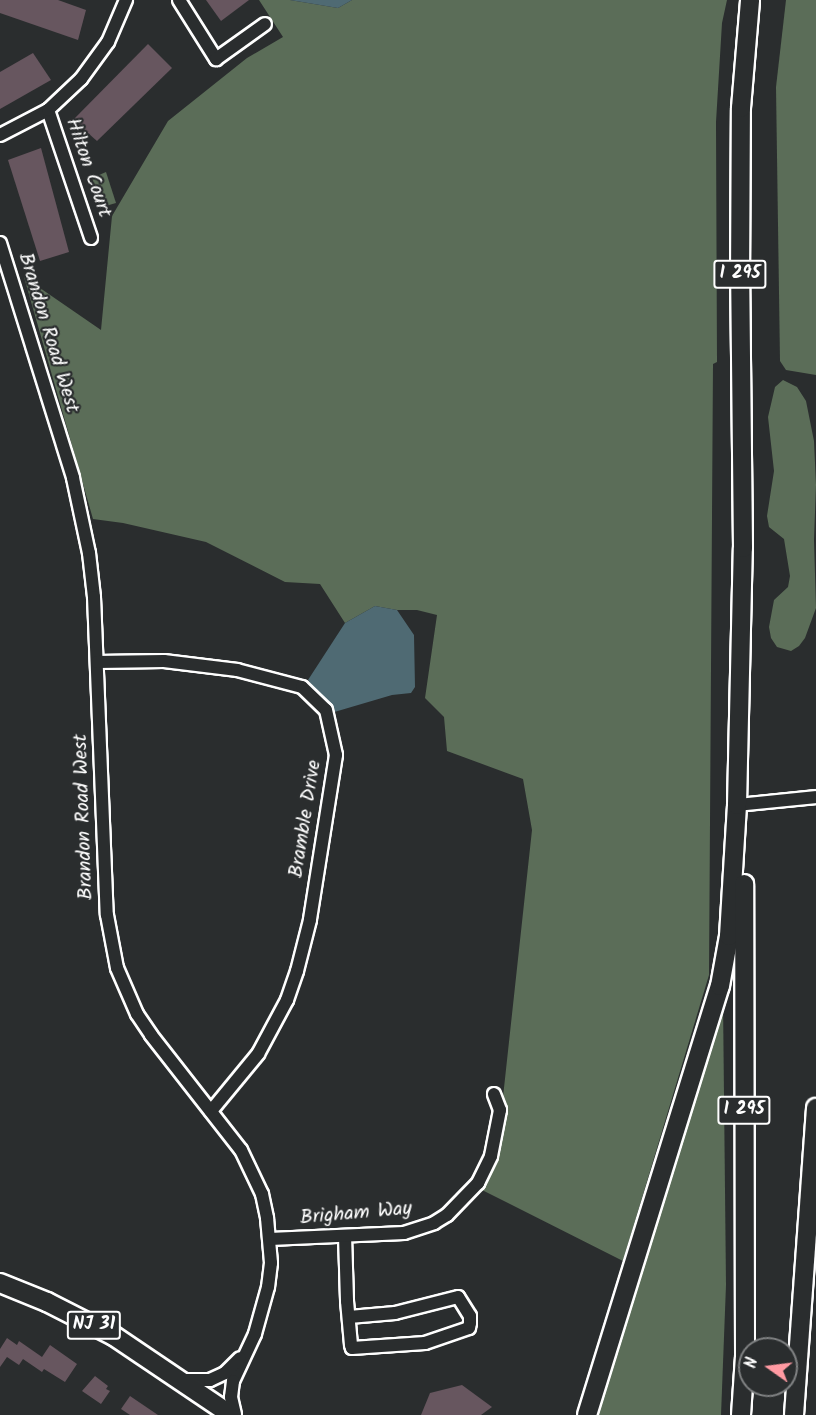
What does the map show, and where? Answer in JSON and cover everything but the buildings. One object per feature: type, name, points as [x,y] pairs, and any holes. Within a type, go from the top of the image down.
[{"type":"highway","name":"I 295","points":[[741,1415],[745,1357],[743,837],[737,805],[743,548],[741,108],[750,0]]},
{"type":"highway","points":[[588,1415],[725,964],[729,936],[737,805]]},
{"type":"highway","points":[[794,1415],[816,1108]]},
{"type":"highway","name":"NJ 31","points":[[0,1283],[89,1323],[233,1415]]},
{"type":"street","points":[[0,135],[48,110],[64,97],[94,63],[118,21],[126,0]]},
{"type":"street","points":[[178,0],[216,59],[264,24]]},
{"type":"street","name":"Hilton Court","points":[[48,110],[91,238]]},
{"type":"street","name":"Brandon Road West","points":[[0,243],[73,478],[84,521],[94,597],[107,915],[112,948],[123,983],[137,1014],[241,1150],[262,1194],[270,1239],[268,1287],[263,1311],[233,1381],[231,1397],[233,1415]]},
{"type":"street","name":"Bramble Drive","points":[[97,662],[164,661],[237,670],[302,687],[326,710],[336,755],[310,920],[297,971],[287,1000],[258,1054],[210,1111]]},
{"type":"street","points":[[737,805],[816,797]]},
{"type":"street","name":"Brigham Way","points":[[270,1239],[404,1233],[434,1223],[457,1205],[478,1183],[491,1156],[500,1110],[494,1094]]},
{"type":"street","points":[[345,1236],[349,1317],[351,1345],[355,1349],[425,1342],[469,1328],[470,1323],[470,1316],[458,1298],[395,1313],[349,1317]]},
{"type":"street","name":"Brandon Road West","points":[[180,1380],[210,1380],[225,1373],[245,1353]]},
{"type":"green space","points":[[259,0],[290,0],[338,8],[352,0],[727,0],[722,23],[716,122],[717,362],[713,364],[709,975],[623,1261],[478,1188],[498,1143],[532,830],[523,779],[447,751],[444,717],[425,698],[437,615],[417,610],[397,610],[375,606],[345,623],[320,584],[285,582],[206,542],[123,523],[93,519],[24,277],[101,330],[112,216],[168,121],[247,58],[283,37]]},
{"type":"green space","points":[[786,0],[816,0],[816,375],[786,370],[780,361],[776,87]]},
{"type":"green space","points":[[106,172],[116,203],[102,207],[92,178]]},
{"type":"green space","points":[[783,380],[797,387],[806,401],[814,441],[816,485],[814,540],[816,608],[805,638],[791,651],[777,647],[771,638],[769,627],[774,600],[788,587],[790,576],[784,539],[769,527],[767,516],[774,471],[768,417],[775,387]]},
{"type":"green space","points":[[723,1001],[726,1285],[721,1415],[597,1415]]},
{"type":"water","points":[[290,0],[352,0],[338,8]]},
{"type":"water","points":[[375,606],[397,610],[414,635],[415,687],[411,693],[392,695],[331,713],[308,680],[345,623]]}]
